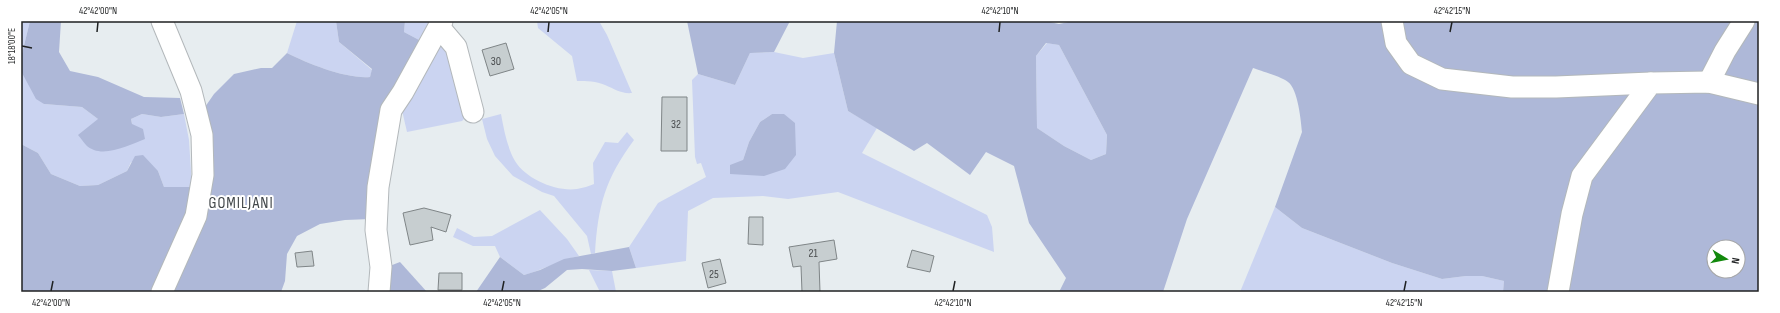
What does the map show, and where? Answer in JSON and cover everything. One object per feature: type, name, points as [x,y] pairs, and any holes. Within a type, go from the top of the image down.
[{"type":"street","points":[[162,21],[191,91],[202,135],[204,175],[196,216],[162,292]]},
{"type":"street","points":[[1392,21],[1396,43],[1412,64],[1442,79],[1512,87],[1709,82],[1759,94]]},
{"type":"street","points":[[1709,82],[1725,51],[1744,21]]},
{"type":"street","points":[[378,292],[381,267],[376,230],[378,187],[391,110],[403,92],[441,24],[456,46],[473,112]]},
{"type":"street","points":[[1558,292],[1572,214],[1582,176],[1651,83]]},
{"type":"shaded area","points":[[21,21],[30,21],[21,58]]},
{"type":"shaded area","points":[[30,21],[61,21],[59,52],[70,71],[98,77],[144,97],[180,98],[184,114],[161,117],[142,114],[131,119],[132,124],[143,129],[145,139],[115,150],[99,151],[92,149],[86,145],[78,135],[98,119],[82,107],[44,104],[36,99],[21,71],[21,58]]},
{"type":"shaded area","points":[[297,21],[336,21],[339,42],[372,70],[370,77],[350,76],[328,70],[287,53]]},
{"type":"shaded area","points":[[336,21],[405,21],[404,32],[421,41],[371,219],[345,220],[320,224],[297,236],[287,254],[285,281],[281,292],[21,292],[21,144],[38,153],[51,174],[80,186],[98,185],[127,171],[135,156],[143,155],[158,171],[164,187],[192,187],[205,107],[214,94],[234,74],[261,68],[272,68],[287,53],[328,70],[350,76],[370,77],[372,69],[339,42]]},
{"type":"shaded area","points":[[405,21],[432,21],[421,41],[404,32]]},
{"type":"shaded area","points":[[537,21],[599,21],[607,35],[632,93],[621,92],[598,83],[577,81],[572,56],[538,28]]},
{"type":"shaded area","points":[[687,21],[790,21],[774,52],[750,53],[735,85],[698,74]]},
{"type":"shaded area","points":[[837,21],[1045,21],[1059,24],[1073,21],[1759,21],[1759,292],[1503,292],[1504,281],[1482,276],[1442,279],[1392,263],[1302,228],[1275,207],[1302,132],[1297,98],[1288,82],[1277,76],[1253,68],[1187,219],[1163,292],[1059,292],[1066,278],[1029,223],[1014,166],[986,152],[970,175],[927,143],[914,151],[848,111],[834,53]],"holes":[[[1046,43],[1059,45],[1107,135],[1106,154],[1091,160],[1064,146],[1037,128],[1036,56]]]},
{"type":"shaded area","points":[[436,40],[443,41],[467,116],[462,121],[407,132],[401,106]]},
{"type":"shaded area","points":[[1047,43],[1059,45],[1107,135],[1106,154],[1091,160],[1064,146],[1037,128],[1036,56]]},
{"type":"shaded area","points":[[774,52],[803,58],[834,53],[848,111],[877,128],[862,153],[987,215],[992,227],[994,252],[838,192],[788,199],[763,196],[713,198],[688,211],[686,261],[636,268],[629,247],[658,203],[706,177],[701,163],[697,164],[695,157],[692,80],[698,74],[735,85],[750,53]],"holes":[[[772,114],[764,176],[743,160],[749,142],[760,122]]]},
{"type":"shaded area","points":[[21,71],[44,104],[82,107],[98,119],[132,124],[131,119],[142,114],[161,117],[184,114],[189,140],[192,187],[164,187],[158,171],[131,162],[127,171],[98,185],[80,186],[51,174],[38,153],[21,144]]},
{"type":"shaded area","points":[[501,114],[510,150],[515,161],[534,179],[560,188],[577,189],[594,184],[593,163],[605,142],[618,143],[627,132],[634,140],[616,168],[605,194],[598,221],[595,253],[591,254],[587,236],[554,196],[542,192],[513,176],[495,156],[487,139],[482,119]]},
{"type":"shaded area","points":[[772,114],[784,114],[795,123],[796,155],[785,169],[764,176],[730,174],[730,165],[743,160],[749,142],[760,122]]},
{"type":"shaded area","points":[[1275,207],[1302,228],[1392,263],[1442,279],[1482,276],[1504,281],[1503,292],[1240,292]]},
{"type":"shaded area","points":[[540,210],[567,239],[579,256],[524,275],[500,257],[495,246],[473,246],[453,237],[457,228],[474,237],[492,236]]},
{"type":"shaded area","points":[[629,247],[636,268],[612,271],[582,269],[567,270],[545,288],[536,292],[476,292],[500,257],[524,275],[540,270],[564,259]]},
{"type":"shaded area","points":[[400,262],[427,292],[387,292],[387,267]]},
{"type":"shaded area","points":[[589,270],[612,271],[616,292],[600,292]]},
{"type":"building","points":[[506,43],[514,69],[490,76],[482,50]]},
{"type":"building","points":[[662,97],[687,97],[687,151],[661,151]]},
{"type":"building","points":[[424,208],[451,215],[446,232],[431,227],[433,240],[410,245],[403,213]]},
{"type":"building","points":[[749,217],[763,217],[763,245],[748,244]]},
{"type":"building","points":[[834,240],[837,259],[819,262],[820,292],[802,292],[801,266],[793,267],[789,247]]},
{"type":"building","points":[[912,250],[934,256],[930,272],[907,267]]},
{"type":"building","points":[[312,251],[314,266],[297,267],[295,253]]},
{"type":"building","points":[[720,259],[726,283],[708,288],[702,263]]},
{"type":"building","points":[[439,273],[462,273],[462,290],[438,290]]},
{"type":"district","name":"GOMILJANI","points":[[241,202]]}]
